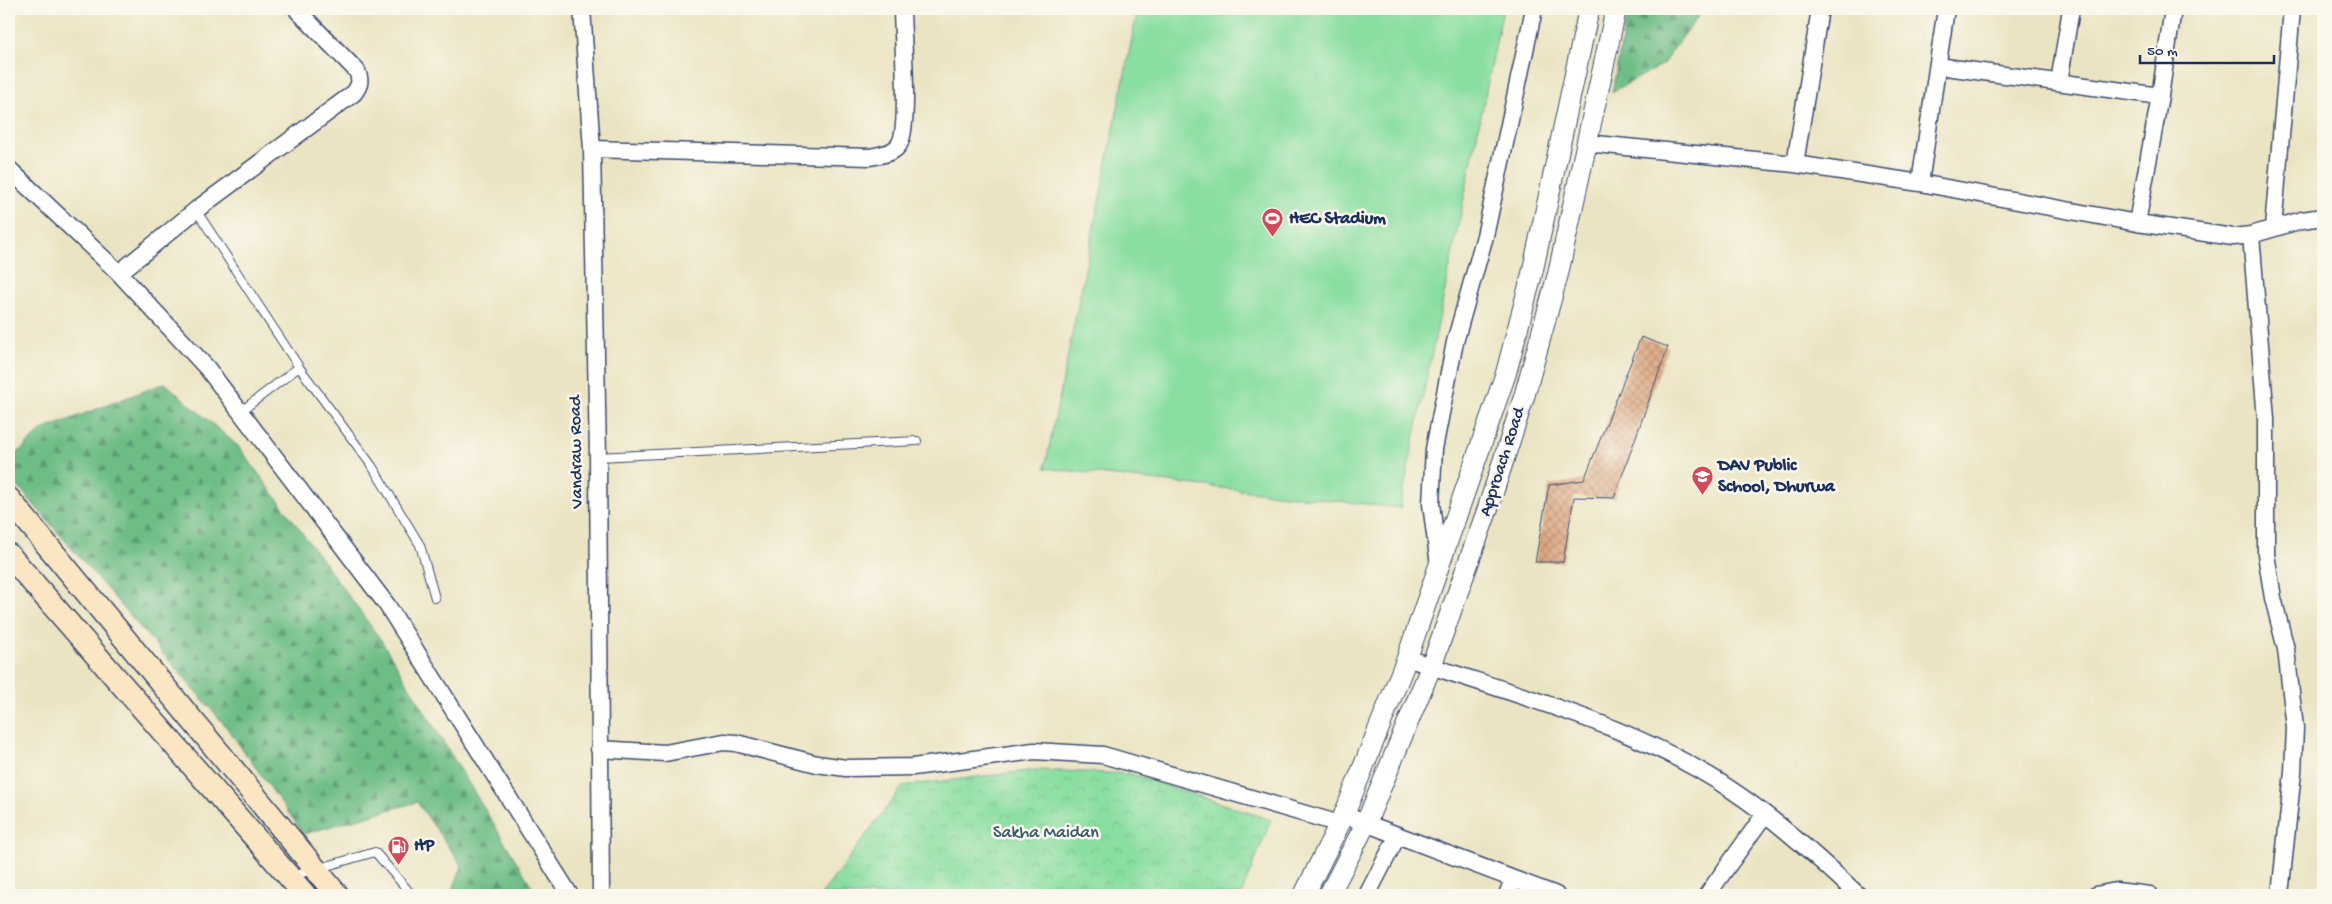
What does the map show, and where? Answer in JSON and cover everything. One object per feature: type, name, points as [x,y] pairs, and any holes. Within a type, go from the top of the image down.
[{"type":"main road","points":[[9,499],[337,895]]},
{"type":"main road","points":[[9,555],[305,895]]},
{"type":"street","name":"Vandraw Road","points":[[582,9],[592,149],[598,457],[601,895]]},
{"type":"street","points":[[592,149],[870,157],[888,153],[898,146],[905,124],[902,9]]},
{"type":"street","points":[[1439,567],[1431,504],[1434,449],[1455,342],[1485,236],[1534,9]]},
{"type":"street","name":"Approach Road","points":[[1304,895],[1342,820],[1407,658],[1506,373],[1535,264],[1589,9]]},
{"type":"street","name":"Approach Road","points":[[1329,895],[1366,823],[1431,666],[1488,508],[1524,398],[1558,274],[1616,9]]},
{"type":"street","points":[[1795,164],[1820,9]]},
{"type":"street","points":[[1920,183],[1946,9]]},
{"type":"street","points":[[2059,82],[2071,9]]},
{"type":"street","points":[[2137,223],[2160,96],[2172,9]]},
{"type":"street","points":[[2273,228],[2292,9]]},
{"type":"street","points":[[119,273],[196,210],[354,93],[359,86],[360,78],[357,71],[298,11]]},
{"type":"street","points":[[1938,66],[2160,96]]},
{"type":"street","points":[[1586,144],[1795,164],[1920,183],[2137,223],[2233,236],[2251,235],[2323,217]]},
{"type":"street","points":[[9,169],[119,273],[207,368],[387,605],[570,895]]},
{"type":"street","points":[[2251,235],[2266,419],[2266,554],[2268,573],[2286,650],[2295,728],[2293,772],[2280,895]]},
{"type":"street","points":[[1407,658],[1625,734],[1683,762],[1732,790],[1765,814],[1824,862],[1858,895]]},
{"type":"street","points":[[599,749],[665,753],[724,742],[736,743],[817,764],[863,768],[913,767],[1034,750],[1103,754],[1342,820],[1366,823],[1556,895]]},
{"type":"street","points":[[1707,895],[1765,814]]},
{"type":"street","points":[[1367,895],[1398,835]]},
{"type":"street","points":[[1507,895],[1513,879]]},
{"type":"street","points":[[2096,895],[2116,891],[2150,895]]},
{"type":"lane","points":[[196,210],[299,367],[372,466],[420,545],[435,598]]},
{"type":"lane","points":[[240,412],[299,367]]},
{"type":"lane","points":[[598,457],[917,441]]},
{"type":"lane","points":[[290,877],[314,868],[375,852],[412,895]]},
{"type":"green space","name":"HEC Stadium","points":[[1138,9],[1503,9],[1400,508],[1045,468]]},
{"type":"green space","points":[[1628,9],[1702,9],[1662,65],[1612,92]]},
{"type":"green space","points":[[165,383],[239,447],[381,640],[537,895],[451,895],[462,866],[417,802],[304,834],[224,724],[9,476],[9,461],[42,430]]},
{"type":"green space","name":"Sakha Maidan","points":[[1036,770],[1132,774],[1271,820],[1241,895],[821,895],[903,786]]},
{"type":"building","points":[[1641,337],[1668,347],[1614,498],[1574,497],[1563,562],[1535,562],[1549,485],[1584,480]]},
{"type":"place","name":"HEC Stadium","points":[[1273,238]]},
{"type":"place","name":"DAV Public School, Dhurwa","points":[[1702,495]]},
{"type":"place","name":"HP","points":[[398,865]]}]
